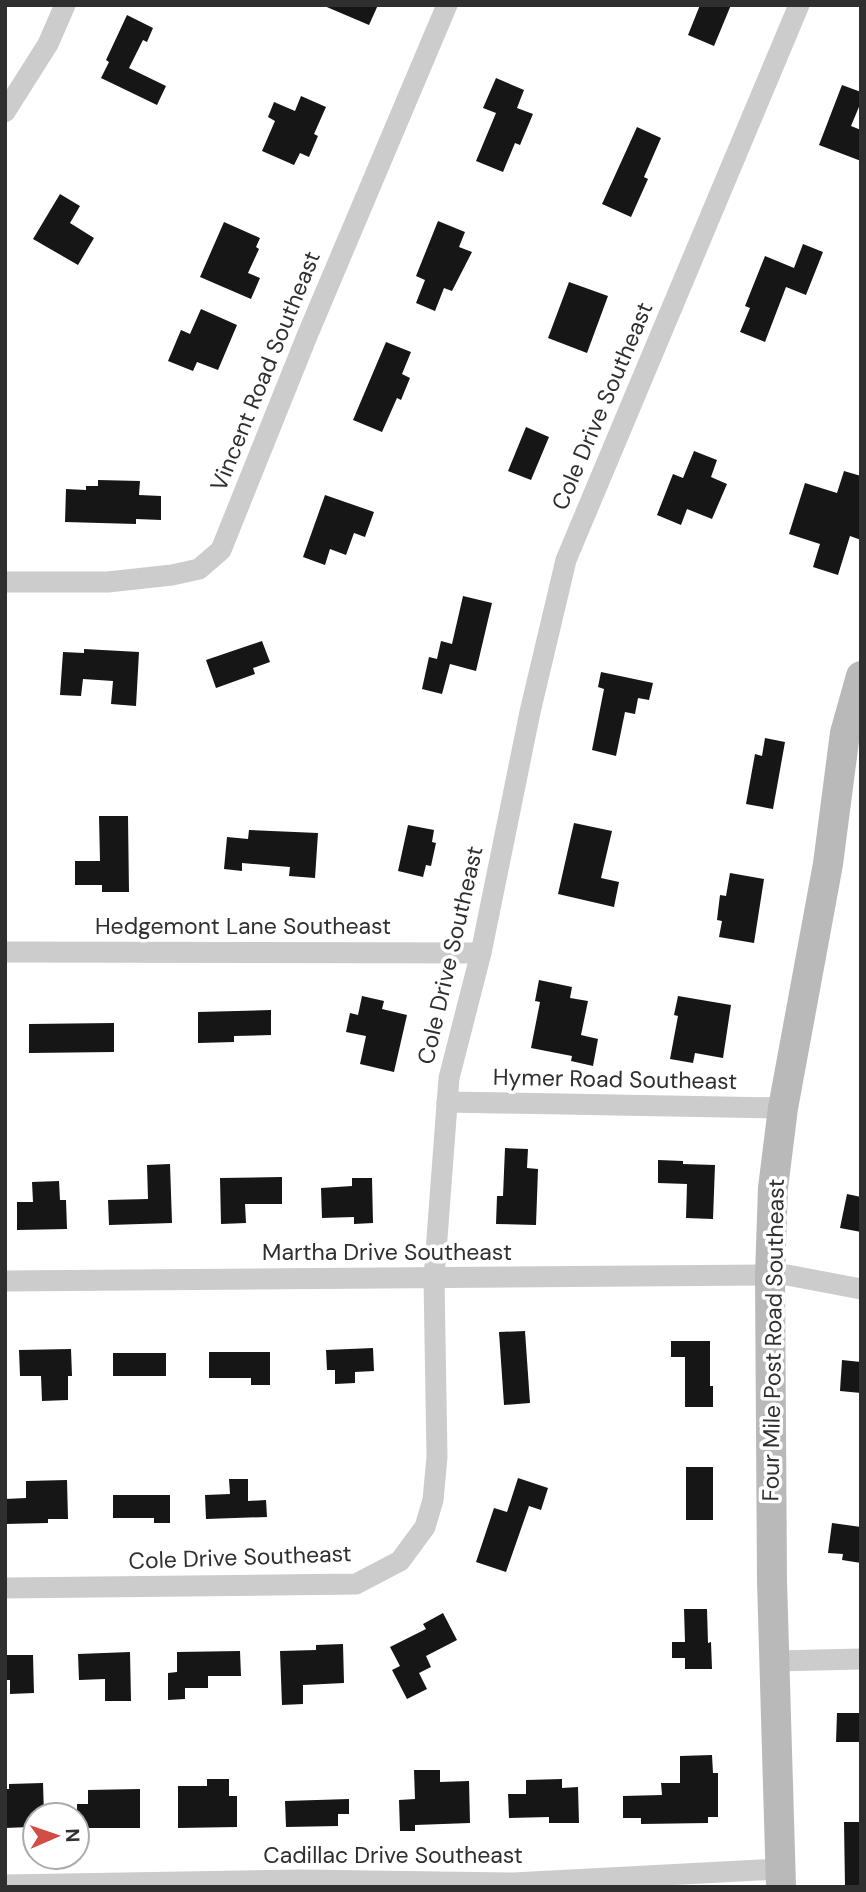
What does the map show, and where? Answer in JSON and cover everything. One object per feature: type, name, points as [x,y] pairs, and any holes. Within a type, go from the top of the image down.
[{"type":"main road","name":"Four Mile Post Road Southeast","points":[[780,1878],[772,1581],[770,1275],[773,1188],[783,1108],[828,864],[845,733],[861,676]]},
{"type":"street","points":[[5,112],[48,44],[65,5]]},
{"type":"street","name":"Vincent Road Southeast","points":[[5,582],[108,582],[172,575],[199,569],[221,550],[307,336],[447,5]]},
{"type":"street","name":"Cole Drive Southeast","points":[[5,1588],[356,1584],[400,1561],[425,1527],[433,1500],[437,1457],[433,1278],[449,1078],[481,953],[530,712],[566,560],[799,5]]},
{"type":"street","name":"Hedgemont Lane Southeast","points":[[5,953],[481,953]]},
{"type":"street","name":"Hymer Road Southeast","points":[[447,1102],[783,1108]]},
{"type":"street","name":"Martha Drive Southeast","points":[[5,1281],[787,1275],[861,1289]]},
{"type":"street","points":[[775,1661],[861,1659]]},
{"type":"street","name":"Cadillac Drive Southeast","points":[[5,1885],[300,1880],[514,1883],[780,1878]]},
{"type":"building","points":[[322,5],[378,5],[369,25]]},
{"type":"building","points":[[700,5],[731,5],[714,46],[688,35]]},
{"type":"building","points":[[127,15],[153,28],[147,42],[143,40],[129,68],[166,86],[157,105],[101,78],[109,62],[106,60]]},
{"type":"building","points":[[496,78],[524,90],[517,108],[533,114],[520,145],[515,143],[503,172],[476,161],[496,113],[483,108]]},
{"type":"building","points":[[842,85],[861,92],[861,102],[851,126],[861,130],[861,161],[819,145]]},
{"type":"building","points":[[301,96],[326,107],[314,134],[318,136],[309,157],[300,153],[294,165],[262,151],[275,121],[268,117],[274,102],[295,111]]},
{"type":"building","points":[[637,127],[661,138],[644,177],[648,179],[631,217],[602,204]]},
{"type":"building","points":[[60,194],[80,206],[70,223],[94,238],[78,265],[33,239]]},
{"type":"building","points":[[438,221],[465,232],[459,247],[472,252],[452,291],[444,288],[435,311],[416,303],[425,280],[416,276]]},
{"type":"building","points":[[224,222],[260,238],[256,247],[259,249],[248,273],[260,278],[251,299],[200,277]]},
{"type":"building","points":[[803,244],[823,252],[806,295],[786,287],[765,342],[740,332],[750,308],[745,306],[765,256],[794,268]]},
{"type":"building","points":[[569,282],[608,296],[587,353],[548,338]]},
{"type":"building","points":[[201,309],[237,325],[218,370],[197,362],[193,371],[168,361],[181,330],[190,334]]},
{"type":"building","points":[[386,342],[411,352],[402,374],[410,378],[401,400],[397,398],[382,432],[353,420]]},
{"type":"building","points":[[526,427],[549,437],[531,480],[508,471]]},
{"type":"building","points":[[694,451],[717,460],[711,477],[727,484],[712,519],[687,509],[681,525],[657,515],[673,474],[683,478]]},
{"type":"building","points":[[844,471],[861,476],[861,540],[850,536],[838,575],[813,567],[820,544],[789,534],[805,483],[837,493]]},
{"type":"building","points":[[98,480],[140,481],[139,495],[161,496],[161,520],[136,519],[136,524],[65,522],[66,489],[86,490],[86,486],[98,486]]},
{"type":"building","points":[[325,495],[374,512],[365,537],[354,533],[346,555],[330,549],[325,565],[303,557]]},
{"type":"building","points":[[463,596],[492,603],[476,671],[450,664],[442,694],[422,689],[429,657],[437,659],[441,641],[452,644]]},
{"type":"building","points":[[262,641],[270,662],[253,668],[255,674],[216,688],[206,660]]},
{"type":"building","points":[[84,649],[139,652],[136,706],[111,704],[113,681],[83,679],[81,696],[60,695],[63,652],[84,653]]},
{"type":"building","points":[[601,672],[653,683],[649,700],[638,698],[635,714],[625,712],[616,756],[592,750],[604,689],[598,687]]},
{"type":"building","points":[[765,738],[785,742],[773,809],[746,804],[755,754],[762,756]]},
{"type":"building","points":[[99,816],[128,816],[129,892],[102,892],[102,885],[75,885],[75,861],[100,861]]},
{"type":"building","points":[[574,823],[612,831],[601,878],[619,882],[614,907],[558,894]]},
{"type":"building","points":[[408,825],[434,830],[432,842],[436,843],[431,866],[426,865],[423,877],[398,871]]},
{"type":"building","points":[[249,830],[318,833],[315,878],[289,876],[290,867],[242,863],[242,871],[224,869],[227,837],[248,839]]},
{"type":"building","points":[[730,873],[764,879],[754,943],[719,937],[722,921],[717,920],[720,895],[726,896]]},
{"type":"building","points":[[539,980],[572,987],[570,998],[588,1001],[581,1035],[598,1039],[593,1066],[571,1061],[572,1056],[531,1048],[540,1002],[535,1001]]},
{"type":"building","points":[[362,996],[384,1001],[382,1009],[407,1015],[394,1072],[360,1064],[366,1036],[346,1032],[350,1013],[358,1015]]},
{"type":"building","points":[[678,996],[731,1005],[723,1058],[695,1053],[693,1063],[670,1059],[678,1016],[674,1015]]},
{"type":"building","points":[[271,1010],[271,1035],[234,1036],[234,1042],[198,1043],[198,1012]]},
{"type":"building","points":[[114,1023],[114,1052],[29,1053],[29,1024]]},
{"type":"building","points":[[505,1148],[528,1149],[527,1168],[538,1169],[536,1225],[496,1224],[497,1196],[503,1196]]},
{"type":"building","points":[[658,1160],[715,1165],[713,1219],[686,1218],[687,1184],[658,1183]]},
{"type":"building","points":[[170,1164],[172,1223],[109,1225],[108,1200],[148,1199],[147,1165]]},
{"type":"building","points":[[282,1177],[282,1204],[245,1204],[246,1223],[221,1224],[220,1178]]},
{"type":"building","points":[[352,1178],[372,1178],[373,1223],[354,1224],[354,1217],[322,1218],[321,1188],[352,1186]]},
{"type":"building","points":[[59,1181],[60,1200],[66,1200],[67,1229],[17,1230],[17,1202],[33,1202],[32,1182]]},
{"type":"building","points":[[847,1194],[861,1197],[861,1232],[840,1228]]},
{"type":"building","points":[[525,1331],[530,1403],[504,1405],[499,1332]]},
{"type":"building","points":[[671,1341],[710,1341],[713,1407],[685,1407],[685,1357],[671,1357]]},
{"type":"building","points":[[373,1348],[374,1371],[355,1372],[355,1383],[335,1384],[335,1370],[327,1370],[326,1350]]},
{"type":"building","points":[[71,1349],[72,1376],[68,1376],[68,1400],[42,1401],[41,1376],[20,1376],[19,1350]]},
{"type":"building","points":[[209,1352],[270,1352],[270,1385],[251,1385],[251,1378],[209,1378]]},
{"type":"building","points":[[113,1353],[166,1353],[166,1376],[113,1376]]},
{"type":"building","points":[[842,1360],[861,1362],[861,1393],[840,1391]]},
{"type":"building","points":[[686,1467],[713,1467],[713,1520],[686,1520]]},
{"type":"building","points":[[518,1478],[548,1488],[541,1510],[529,1506],[506,1572],[476,1562],[494,1508],[507,1512]]},
{"type":"building","points":[[229,1479],[248,1479],[248,1501],[266,1500],[267,1517],[206,1519],[205,1495],[230,1494]]},
{"type":"building","points":[[67,1480],[68,1519],[48,1519],[48,1523],[5,1524],[5,1499],[26,1498],[26,1481]]},
{"type":"building","points":[[113,1495],[170,1495],[170,1523],[154,1523],[154,1518],[113,1518]]},
{"type":"building","points":[[832,1523],[861,1527],[861,1563],[842,1560],[843,1554],[828,1553]]},
{"type":"building","points":[[684,1609],[707,1609],[712,1669],[685,1669],[685,1658],[672,1658],[672,1642],[685,1642]]},
{"type":"building","points":[[443,1613],[457,1640],[426,1656],[431,1667],[419,1673],[427,1689],[407,1699],[392,1670],[400,1666],[390,1647],[426,1629],[423,1624]]},
{"type":"building","points":[[343,1644],[344,1683],[303,1685],[303,1704],[282,1705],[280,1651],[316,1650],[316,1645]]},
{"type":"building","points":[[240,1651],[241,1676],[208,1676],[208,1688],[185,1688],[185,1699],[168,1700],[168,1673],[177,1672],[177,1652]]},
{"type":"building","points":[[130,1652],[131,1701],[105,1701],[105,1679],[79,1680],[78,1654]]},
{"type":"building","points":[[5,1655],[33,1655],[34,1693],[10,1694],[10,1680],[5,1680]]},
{"type":"building","points":[[837,1713],[861,1713],[861,1742],[836,1742]]},
{"type":"building","points":[[712,1755],[713,1773],[718,1773],[718,1817],[708,1817],[708,1823],[641,1824],[641,1818],[623,1818],[623,1796],[662,1795],[661,1783],[680,1783],[680,1756]]},
{"type":"building","points":[[414,1770],[440,1770],[440,1782],[469,1781],[470,1823],[415,1825],[415,1831],[400,1831],[399,1800],[415,1799]]},
{"type":"building","points":[[207,1779],[229,1779],[229,1796],[237,1796],[237,1827],[178,1828],[178,1786],[207,1786]]},
{"type":"building","points":[[562,1779],[562,1788],[578,1787],[579,1823],[549,1823],[549,1817],[509,1818],[508,1794],[526,1794],[526,1780]]},
{"type":"building","points":[[43,1783],[44,1801],[21,1801],[21,1827],[5,1828],[5,1789],[9,1789],[9,1784]]},
{"type":"building","points":[[140,1789],[140,1828],[91,1828],[91,1801],[88,1801],[88,1790]]},
{"type":"building","points":[[349,1799],[349,1814],[338,1814],[338,1826],[286,1827],[285,1801]]},
{"type":"building","points":[[844,1822],[861,1822],[861,1887],[845,1887]]}]
